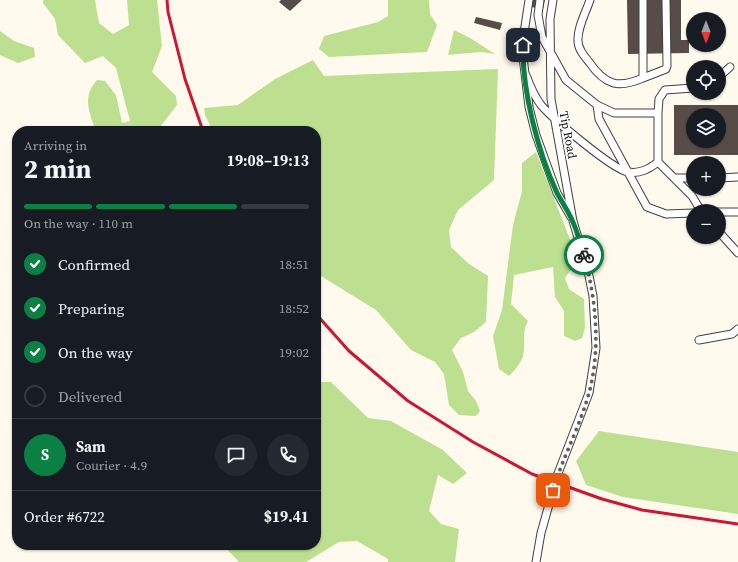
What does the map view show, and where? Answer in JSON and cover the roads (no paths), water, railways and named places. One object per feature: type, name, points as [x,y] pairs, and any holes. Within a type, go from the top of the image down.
[{"type":"lane","name":"Tip Road","points":[[530,0],[524,34],[523,57],[529,107],[536,135],[557,193],[573,221]]},
{"type":"lane","points":[[540,0],[538,15],[542,37],[566,80],[597,105],[614,112],[658,113]]},
{"type":"lane","name":"Tip Road","points":[[536,562],[541,533],[557,476],[589,393],[596,348],[591,284],[573,221],[553,117],[551,99],[550,18],[553,0]]},
{"type":"lane","points":[[590,0],[578,38],[578,45],[584,56],[599,76],[608,82],[617,84],[627,84],[666,69],[666,0]]},
{"type":"lane","points":[[643,0],[643,78]]},
{"type":"lane","points":[[726,71],[730,67]]},
{"type":"lane","points":[[526,75],[534,94],[553,117],[602,157],[627,172],[647,171],[658,162]]},
{"type":"lane","points":[[686,88],[665,90],[658,99],[658,162],[692,196],[697,204]]},
{"type":"lane","points":[[597,105],[599,119],[647,207],[666,214],[686,213]]},
{"type":"lane","points":[[726,178],[738,177]]},
{"type":"lane","points":[[675,178],[686,178]]},
{"type":"lane","points":[[726,212],[738,212]]},
{"type":"lane","points":[[726,240],[738,253]]},
{"type":"lane","points":[[699,340],[732,334],[738,329]]},
{"type":"railway","points":[[167,0],[168,12],[185,79],[201,126]]},
{"type":"railway","points":[[321,320],[349,351],[408,401],[473,442],[532,474],[602,499],[642,510],[738,524]]}]
